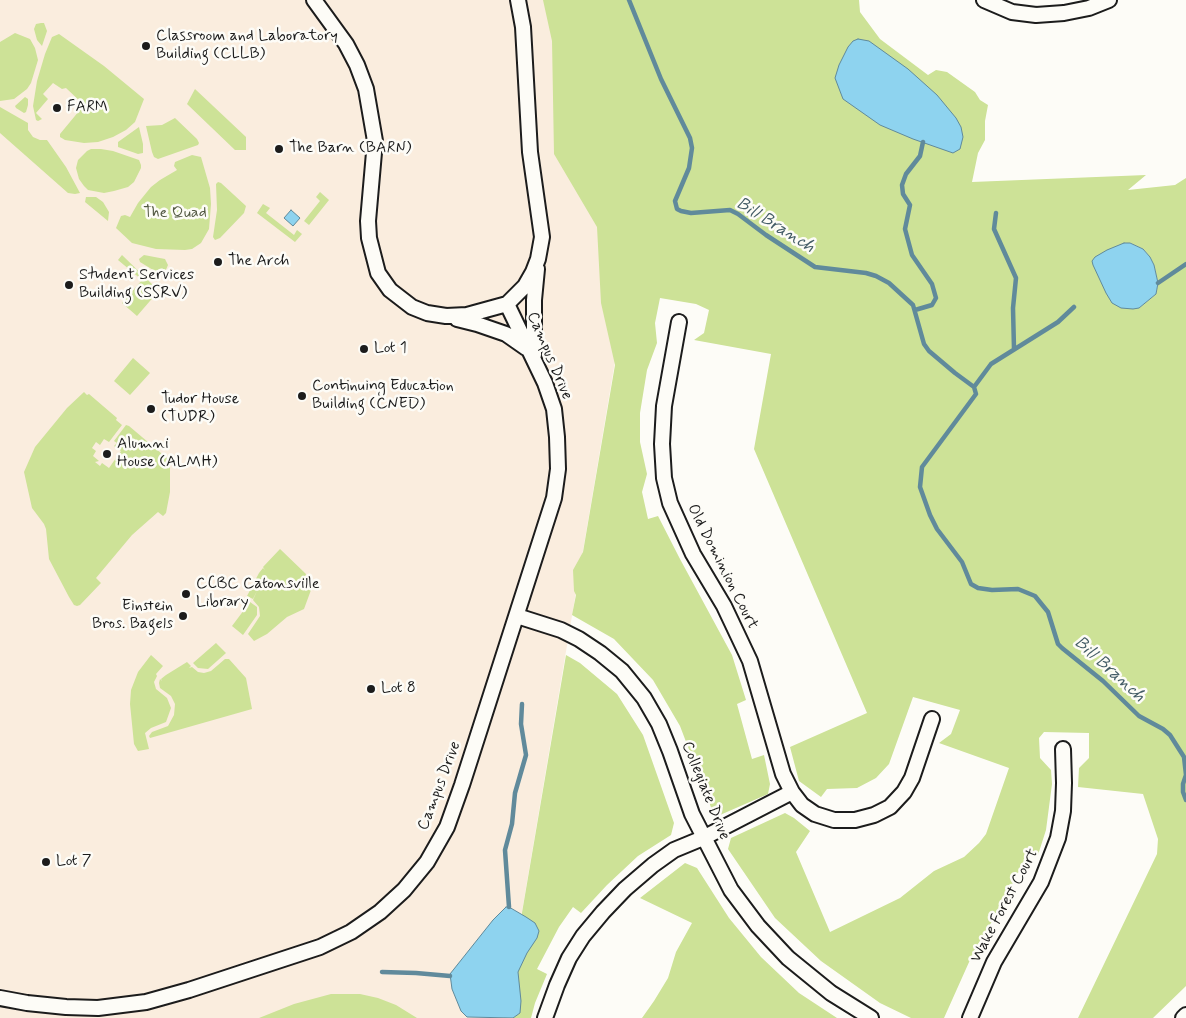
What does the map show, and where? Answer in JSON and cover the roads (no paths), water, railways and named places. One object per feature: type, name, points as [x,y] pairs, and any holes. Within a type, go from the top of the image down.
[{"type":"street","name":"Campus Drive","points":[[314,0],[346,44],[357,65],[366,89],[375,141],[368,221],[369,238],[378,273],[390,290],[412,307],[427,313],[446,316],[467,315],[507,304],[525,286],[538,260],[542,237],[530,152],[523,27],[518,0]]},
{"type":"street","points":[[984,0],[1012,12],[1036,15],[1064,13],[1090,8],[1109,0]]},
{"type":"street","points":[[531,354],[538,260]]},
{"type":"street","name":"Campus Drive","points":[[0,998],[66,1007],[98,1008],[146,1002],[198,987],[320,947],[352,932],[380,912],[404,890],[427,862],[446,827],[462,785],[554,498],[558,469],[554,409],[545,383],[507,304]]},
{"type":"street","points":[[446,316],[492,329],[518,341],[531,354]]},
{"type":"street","name":"Old Dominion Court","points":[[679,322],[664,406],[662,444],[664,478],[670,503],[693,554],[724,606],[746,653],[760,693],[783,774],[792,792],[802,805],[815,814],[834,820],[855,820],[874,815],[890,806],[904,792],[912,778],[932,719]]},
{"type":"street","name":"Collegiate Drive","points":[[517,616],[561,630],[580,639],[622,671],[644,698],[659,724],[692,814],[730,890],[758,926],[788,958],[831,993],[871,1018]]},
{"type":"street","name":"Wake Forest Court","points":[[970,1018],[994,962],[1041,882],[1058,838],[1063,811],[1063,749]]},
{"type":"street","points":[[545,1018],[569,958],[583,936],[625,889],[674,850],[703,838],[792,792]]},
{"type":"street","points":[[1183,1018],[1186,1015]]},
{"type":"water","points":[[858,39],[869,41],[908,69],[937,95],[961,127],[963,137],[960,149],[953,153],[880,125],[843,99],[835,78],[848,47],[853,41]]},
{"type":"water","points":[[291,210],[300,218],[293,226],[284,218]]},
{"type":"water","points":[[1124,243],[1130,243],[1143,249],[1154,265],[1158,283],[1156,294],[1139,308],[1121,308],[1112,303],[1092,261],[1107,250]]},
{"type":"water","points":[[506,907],[535,923],[539,931],[518,972],[521,1001],[520,1013],[513,1018],[467,1017],[461,1011],[452,989],[450,974],[493,920]]},
{"type":"waterway","name":"Bill Branch","points":[[629,0],[661,79],[690,138],[692,148],[689,168],[675,201],[677,209],[691,213],[730,210],[815,267],[866,273],[876,276],[889,283],[913,305],[924,344],[929,351],[974,387],[976,394],[922,467],[920,487],[937,529],[962,562],[971,584],[978,588],[992,590],[1018,589],[1035,596],[1048,612],[1058,644],[1103,681],[1139,716],[1170,735],[1184,757],[1186,775],[1183,792],[1186,800]]},
{"type":"waterway","points":[[915,310],[932,305],[936,298],[932,284],[912,255],[905,229],[910,205],[903,194],[902,185],[906,174],[920,156],[923,142]]},
{"type":"waterway","points":[[996,213],[994,229],[1016,278],[1013,308],[1014,349]]},
{"type":"waterway","points":[[1158,283],[1186,264]]},
{"type":"waterway","points":[[974,387],[991,364],[1058,322],[1074,307]]},
{"type":"waterway","points":[[509,907],[505,850],[512,824],[515,793],[526,755],[521,724],[522,704]]},
{"type":"waterway","points":[[382,972],[450,976]]},
{"type":"place","name":"Classroom and Laboratory Building (CLLB)","points":[[146,46]]},
{"type":"place","name":"FARM","points":[[57,108]]},
{"type":"place","name":"The Barn (BARN)","points":[[279,149]]},
{"type":"place","name":"The Arch","points":[[218,262]]},
{"type":"place","name":"Student Services Building (SSRV)","points":[[69,285]]},
{"type":"place","name":"Lot 1","points":[[364,349]]},
{"type":"place","name":"Continuing Education Building (CNED)","points":[[302,396]]},
{"type":"place","name":"Tudor House (TUDR)","points":[[151,409]]},
{"type":"place","name":"Alumni House (ALMH)","points":[[107,454]]},
{"type":"place","name":"CCBC Catonsville Library","points":[[186,594]]},
{"type":"place","name":"Einstein Bros. Bagels","points":[[183,616]]},
{"type":"place","name":"Lot 8","points":[[371,689]]},
{"type":"place","name":"Lot 7","points":[[46,862]]},
{"type":"park label","name":"The Quad","points":[[175,214]]}]
